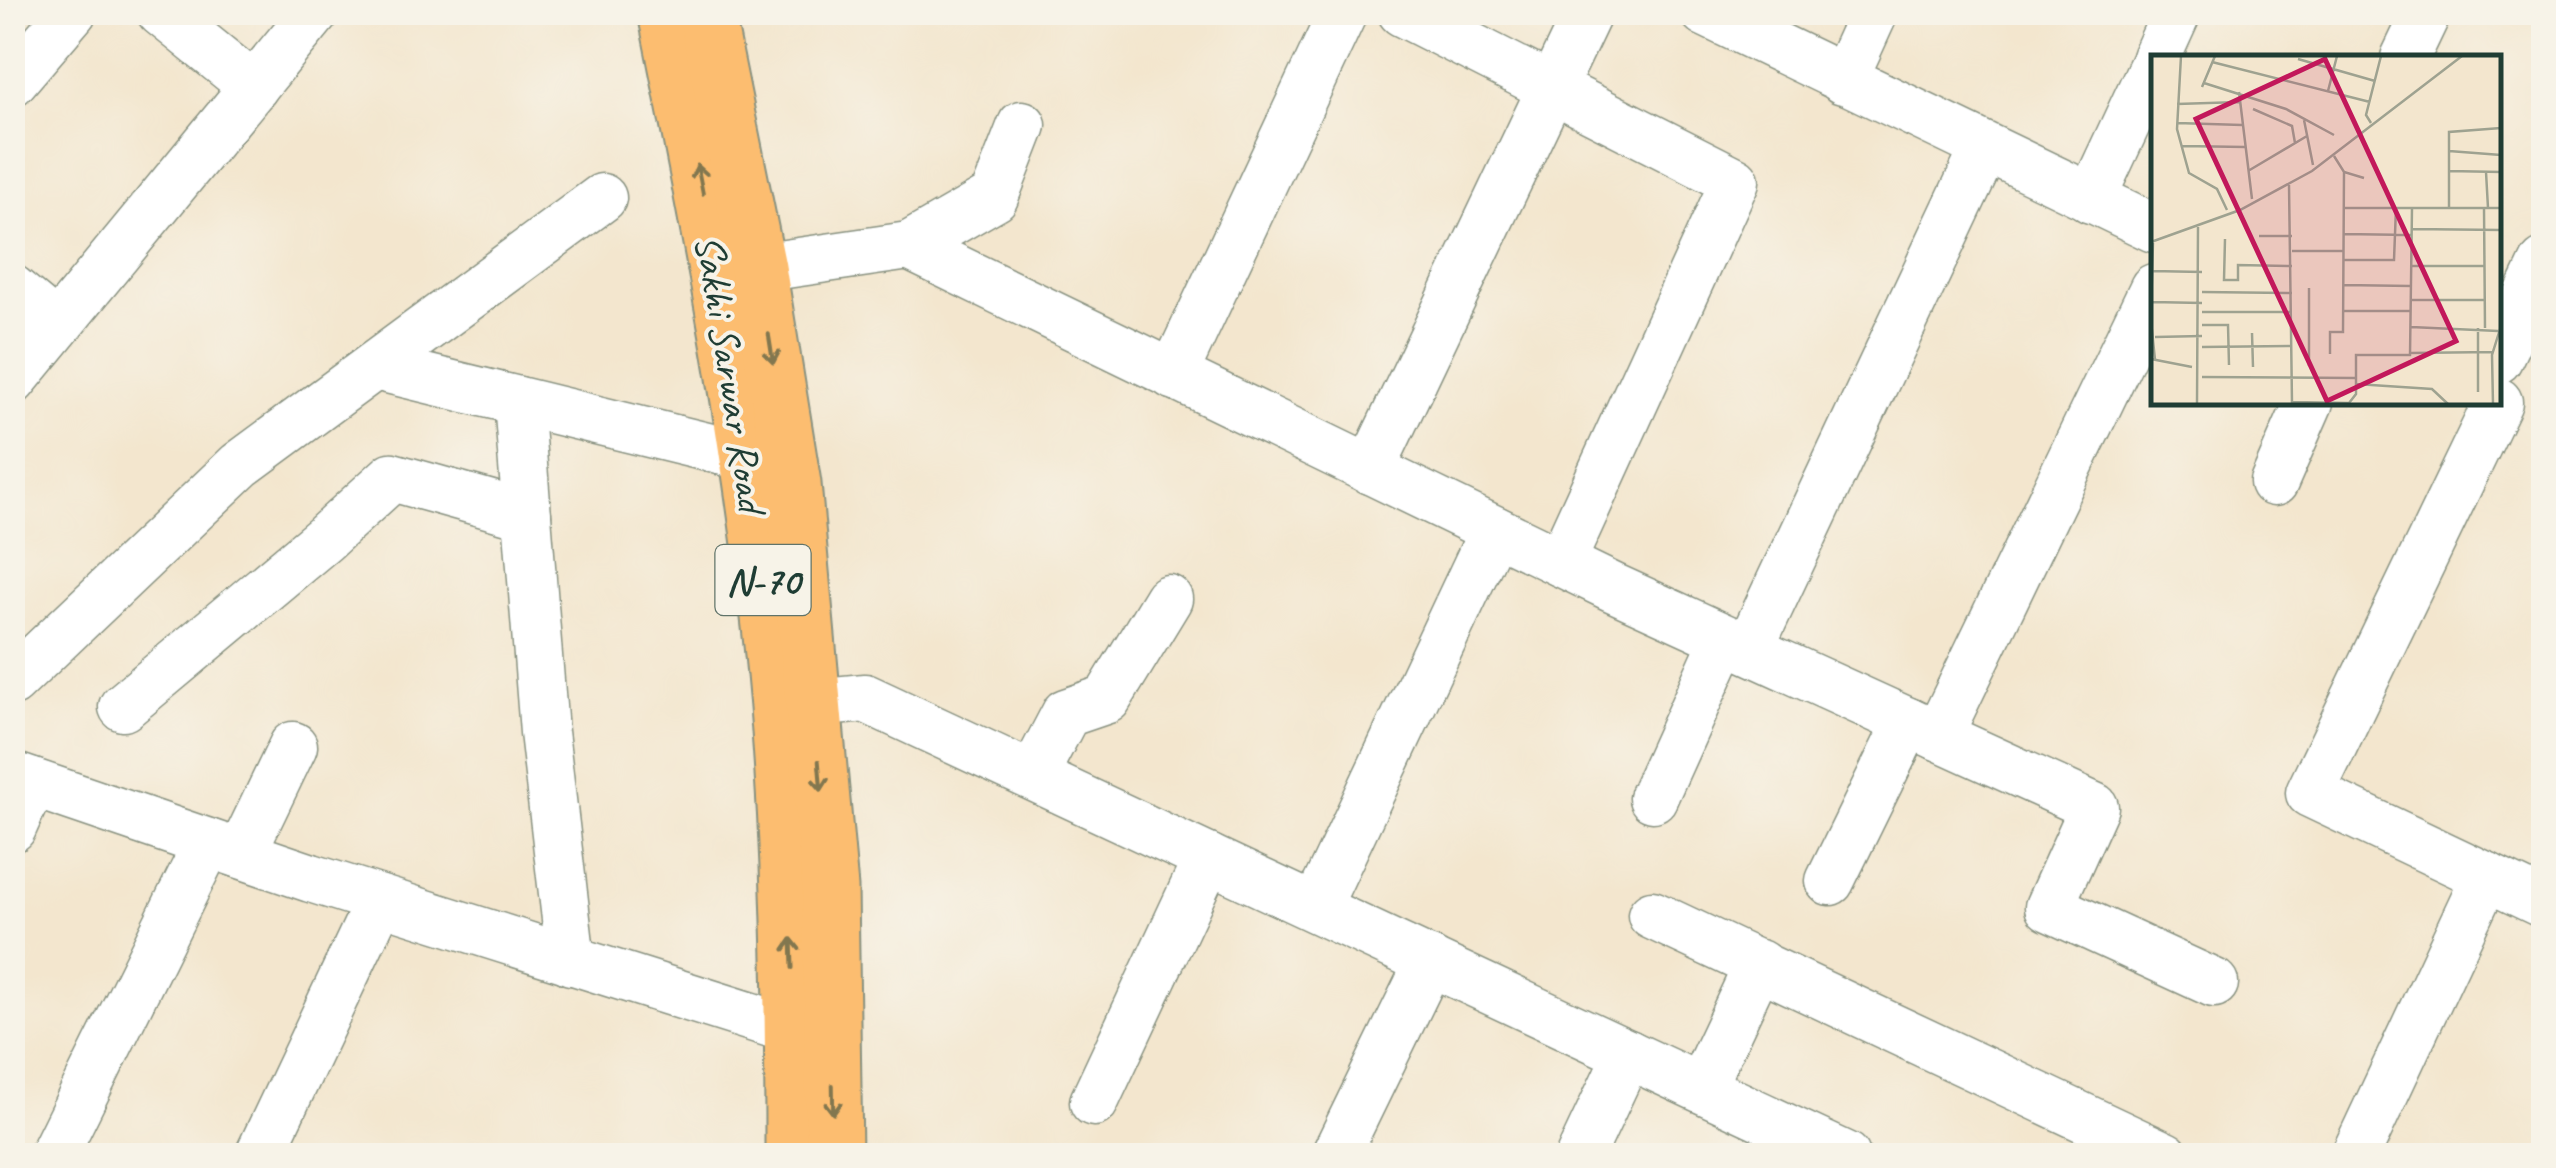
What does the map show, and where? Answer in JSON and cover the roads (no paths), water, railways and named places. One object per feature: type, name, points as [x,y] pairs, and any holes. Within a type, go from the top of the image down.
[{"type":"highway","name":"Sakhi Sarwar Road","points":[[666,12],[718,273],[748,458],[780,729],[810,891],[793,1030],[793,1156]]},
{"type":"highway","name":"N-70","points":[[706,12],[758,268],[794,484],[814,703],[810,891],[834,1156]]},
{"type":"street","points":[[12,82],[72,12]]},
{"type":"street","points":[[161,12],[254,87]]},
{"type":"street","points":[[12,381],[315,12]]},
{"type":"street","points":[[1173,375],[1342,12]]},
{"type":"street","points":[[1402,12],[1735,181],[1561,562]]},
{"type":"street","points":[[1370,470],[1588,12]]},
{"type":"street","points":[[1705,12],[2151,227]]},
{"type":"street","points":[[1844,80],[1874,12]]},
{"type":"street","points":[[2158,55],[2177,12]]},
{"type":"street","points":[[2407,55],[2427,12]]},
{"type":"street","points":[[2091,199],[2151,70]]},
{"type":"street","points":[[758,268],[909,246],[994,197],[1022,125]]},
{"type":"street","points":[[1653,798],[1737,644],[1986,148]]},
{"type":"street","points":[[12,682],[240,464],[602,198]]},
{"type":"street","points":[[909,246],[1561,562],[2094,807],[2050,907],[2214,983]]},
{"type":"street","points":[[2501,353],[2544,263]]},
{"type":"street","points":[[12,288],[56,326]]},
{"type":"street","points":[[1830,882],[1923,729],[2151,294]]},
{"type":"street","points":[[375,366],[748,458]]},
{"type":"street","points":[[518,401],[544,732],[570,961]]},
{"type":"street","points":[[2274,482],[2308,405]]},
{"type":"street","points":[[2355,1156],[2525,888],[2310,793],[2497,405]]},
{"type":"street","points":[[122,706],[324,539],[392,477],[527,515]]},
{"type":"street","points":[[1316,908],[1494,530]]},
{"type":"street","points":[[1033,776],[1066,713],[1106,699],[1168,599]]},
{"type":"street","points":[[814,703],[864,698],[1700,1088],[1761,1138],[1846,1156]]},
{"type":"street","points":[[53,1156],[224,848],[293,746]]},
{"type":"street","points":[[12,828],[22,780],[380,900],[793,1030]]},
{"type":"street","points":[[1094,1102],[1208,858]]},
{"type":"street","points":[[259,1156],[380,900]]},
{"type":"street","points":[[1652,915],[2166,1156]]},
{"type":"street","points":[[1335,1156],[1430,961]]},
{"type":"street","points":[[1700,1088],[1760,964]]},
{"type":"street","points":[[1580,1156],[1628,1054]]}]
